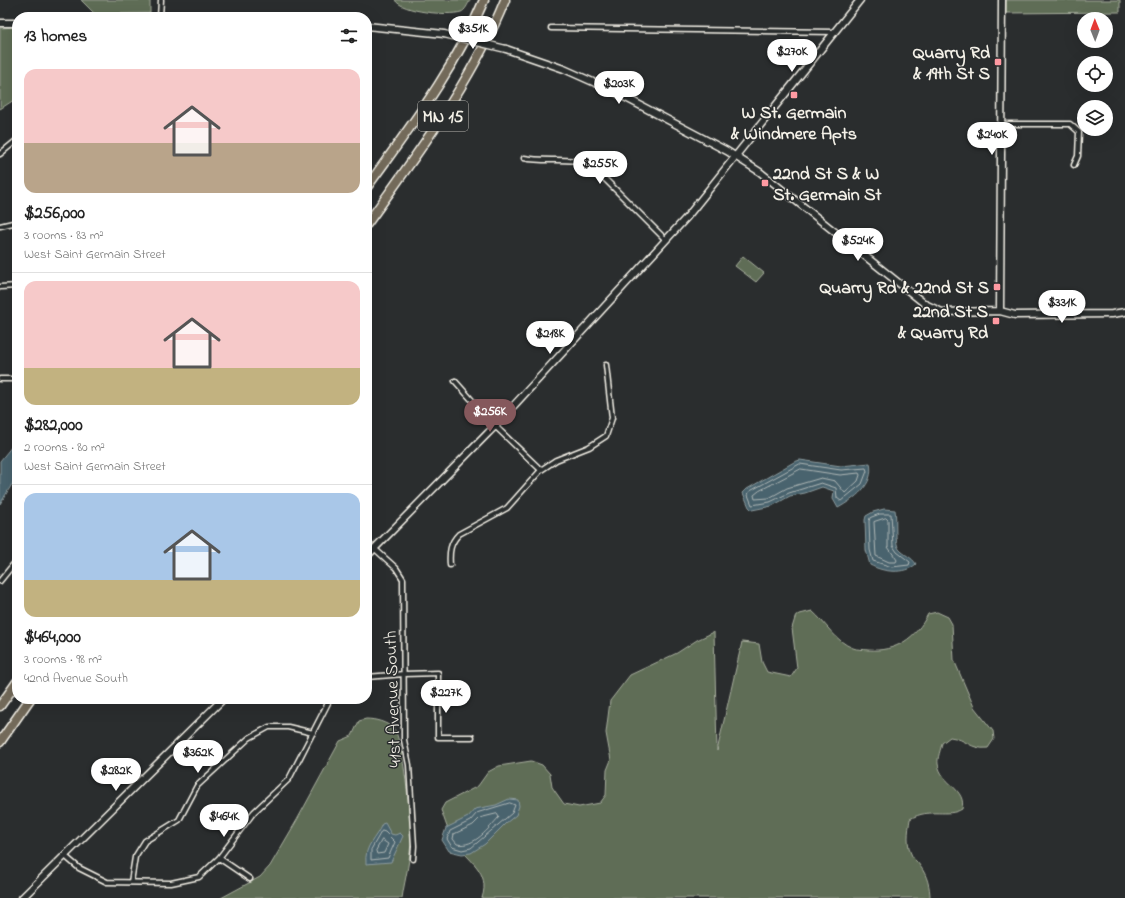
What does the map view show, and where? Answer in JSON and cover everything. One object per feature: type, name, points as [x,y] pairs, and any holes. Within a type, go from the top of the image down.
[{"type":"highway","name":"MN 15","points":[[372,180],[429,101],[452,64],[484,0]]},
{"type":"highway","name":"MN 15","points":[[372,217],[450,107],[471,72],[505,0]]},
{"type":"highway","points":[[0,706],[12,689]]},
{"type":"highway","points":[[0,742],[27,704]]},
{"type":"street","points":[[160,12],[161,0]]},
{"type":"street","points":[[372,552],[495,426],[687,217],[860,0]]},
{"type":"street","points":[[1000,311],[1002,0]]},
{"type":"street","points":[[0,23],[12,23]]},
{"type":"street","points":[[372,27],[444,34],[506,49],[564,69],[611,90],[736,156],[778,187],[925,304],[942,312],[1000,311],[1015,315],[1112,314],[1125,312]]},
{"type":"street","points":[[551,28],[835,32]]},
{"type":"street","points":[[1001,124],[1070,124],[1078,132],[1078,156],[1074,165]]},
{"type":"street","points":[[0,154],[12,144]]},
{"type":"street","points":[[524,158],[533,160],[580,160],[591,165],[666,240]]},
{"type":"street","points":[[0,226],[12,223]]},
{"type":"street","points":[[0,287],[12,286]]},
{"type":"street","points":[[450,565],[449,553],[453,540],[459,534],[507,508],[541,470],[556,460],[589,447],[606,436],[612,418],[606,365]]},
{"type":"street","points":[[0,380],[12,379]]},
{"type":"street","points":[[455,381],[495,426],[541,470]]},
{"type":"street","name":"41st Avenue South","points":[[375,549],[396,568],[403,579],[404,740],[409,765],[414,846],[412,859]]},
{"type":"street","points":[[0,581],[12,566]]},
{"type":"street","points":[[372,677],[438,673],[438,737],[472,737]]},
{"type":"street","points":[[22,898],[218,704]]},
{"type":"street","points":[[65,856],[79,868],[107,882],[171,883],[199,877],[219,858],[254,812],[289,779],[328,704]]},
{"type":"street","points":[[131,882],[135,857],[145,842],[179,820],[197,786],[249,738],[269,728],[288,727],[313,733]]},
{"type":"street","points":[[219,858],[250,879]]},
{"type":"green space","points":[[81,0],[150,0],[150,12],[93,12]]},
{"type":"green space","points":[[395,0],[470,0],[462,11],[446,14],[406,8]]},
{"type":"green space","points":[[1006,0],[1120,0],[1120,12],[1006,13]]},
{"type":"green space","points":[[12,27],[12,101],[0,109],[0,28]]},
{"type":"green space","points":[[743,256],[764,273],[756,282],[735,266]]},
{"type":"green space","points":[[812,611],[841,641],[853,648],[868,650],[888,649],[904,642],[918,630],[928,614],[937,612],[948,617],[952,624],[954,660],[974,707],[993,731],[994,739],[988,748],[973,746],[956,738],[950,737],[942,743],[938,762],[940,771],[961,796],[963,802],[962,809],[951,813],[917,815],[910,819],[908,842],[910,851],[926,877],[929,885],[930,898],[482,898],[484,889],[481,873],[450,835],[441,810],[445,803],[478,786],[488,772],[499,766],[531,761],[542,765],[550,774],[552,787],[564,804],[579,807],[600,803],[606,795],[607,770],[611,760],[606,733],[610,701],[630,675],[677,653],[697,640],[714,632],[717,751],[742,642],[759,644],[762,662],[767,672],[791,677],[797,668],[792,628],[796,615]]},
{"type":"green space","points":[[366,719],[381,721],[394,729],[400,748],[408,798],[411,837],[409,860],[402,898],[221,898],[260,877],[270,866],[340,741],[352,736],[359,721]]},
{"type":"water","points":[[12,446],[12,484],[0,504],[0,461]]},
{"type":"water","points":[[800,460],[841,466],[870,463],[871,471],[866,485],[862,490],[838,508],[833,499],[834,491],[822,487],[790,496],[772,506],[752,510],[749,507],[743,493],[747,489]]},
{"type":"water","points":[[884,509],[895,510],[897,546],[916,564],[906,570],[887,571],[870,565],[866,550],[866,516]]},
{"type":"water","points":[[509,799],[518,800],[519,806],[516,815],[485,844],[471,853],[462,854],[449,851],[442,840],[446,828],[468,817],[475,809],[496,805]]},
{"type":"water","points":[[385,823],[391,834],[395,835],[400,833],[403,836],[391,862],[366,864],[366,857],[369,847],[382,824]]},
{"type":"place","name":"Quarry Rd & 19th St S","points":[[998,62]]},
{"type":"place","name":"W St. Germain & Windmere Apts","points":[[794,95]]},
{"type":"place","name":"22nd St S & W St. Germain St","points":[[765,183]]},
{"type":"place","name":"Quarry Rd & 22nd St S","points":[[997,287]]},
{"type":"place","name":"22nd St S & Quarry Rd","points":[[996,321]]}]
